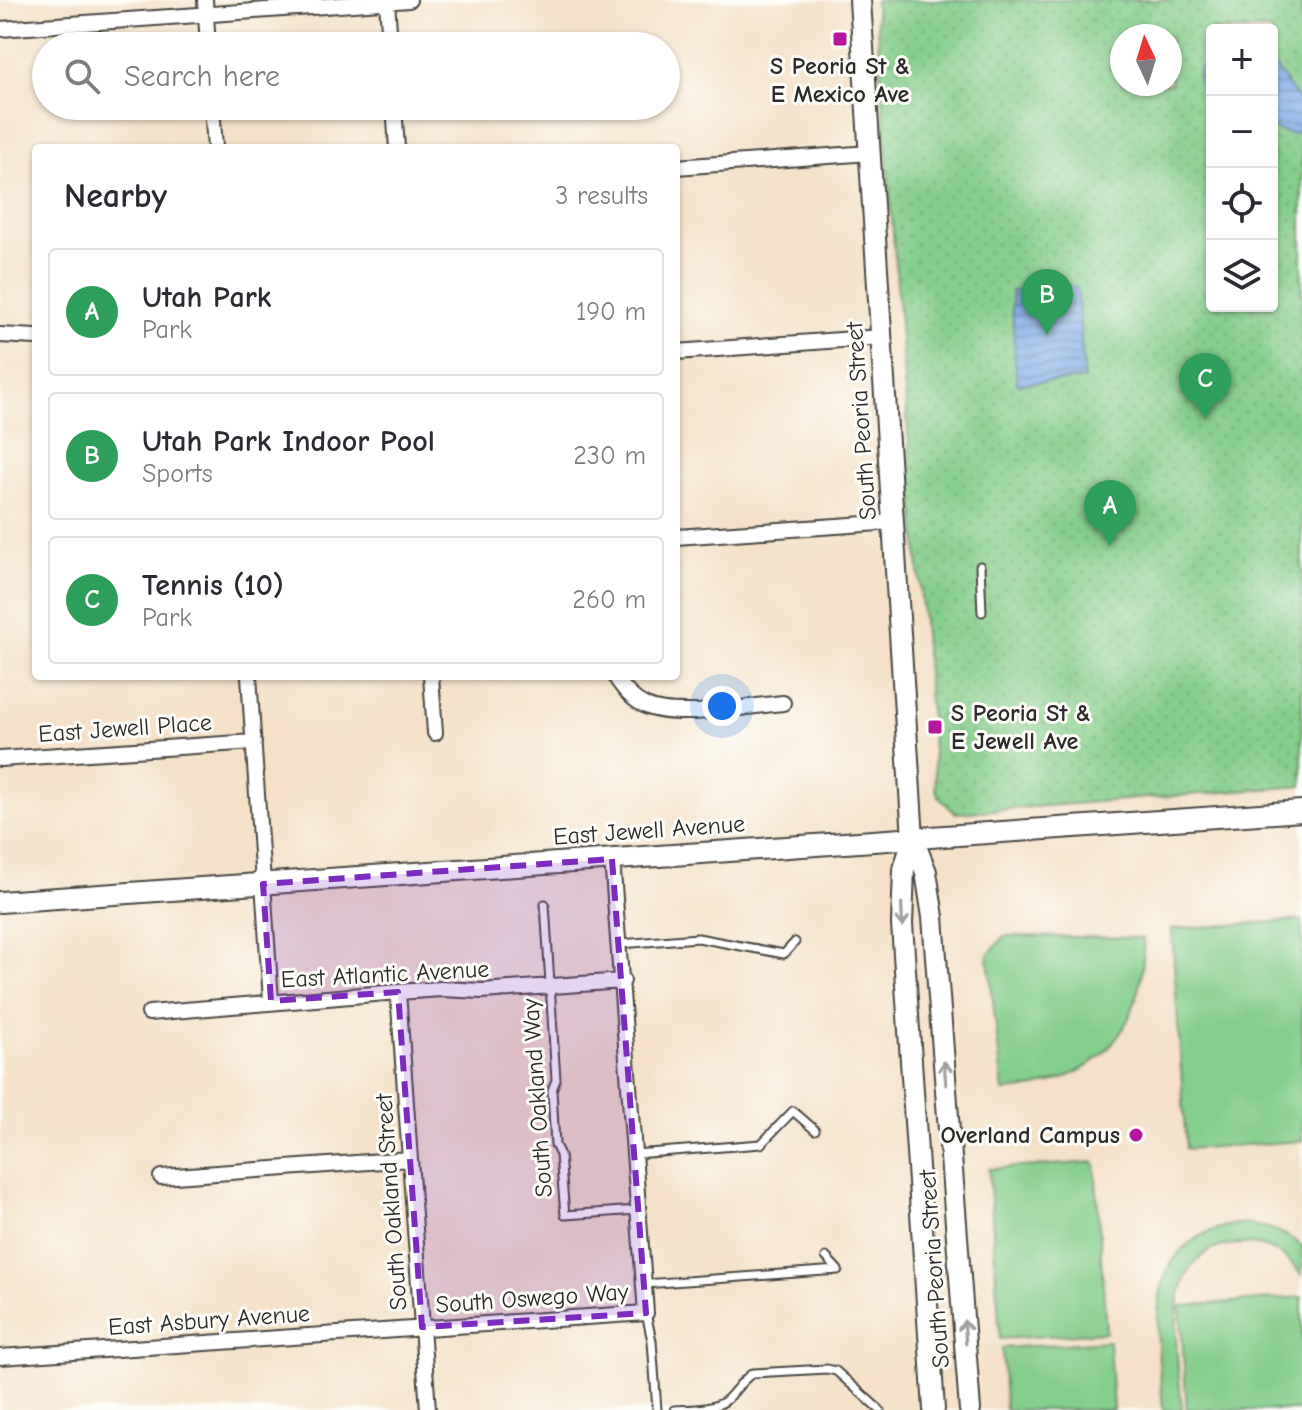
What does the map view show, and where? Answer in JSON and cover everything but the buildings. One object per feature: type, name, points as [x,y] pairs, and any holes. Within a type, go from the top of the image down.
[{"type":"main road","name":"South Peoria Street","points":[[860,0],[913,839],[926,872],[933,917],[970,1410]]},
{"type":"main road","name":"East Jewell Avenue","points":[[0,902],[1302,811]]},
{"type":"main road","name":"South Peoria Street","points":[[913,839],[904,869],[902,924],[934,1410]]},
{"type":"street","points":[[0,29],[206,7],[409,0]]},
{"type":"street","points":[[387,1],[389,32]]},
{"type":"street","points":[[206,7],[207,32]]},
{"type":"street","points":[[213,120],[215,144]]},
{"type":"street","points":[[395,120],[397,144]]},
{"type":"street","points":[[680,167],[870,153]]},
{"type":"street","points":[[0,335],[32,337]]},
{"type":"street","points":[[680,352],[882,337]]},
{"type":"street","points":[[680,537],[894,522]]},
{"type":"street","points":[[249,680],[271,1001]]},
{"type":"street","points":[[431,680],[435,733]]},
{"type":"street","points":[[618,680],[636,700],[664,712],[783,703]]},
{"type":"street","name":"East Jewell Place","points":[[0,759],[254,742]]},
{"type":"street","name":"South Oswego Way","points":[[422,1327],[646,1313],[612,859]]},
{"type":"street","name":"East Atlantic Avenue","points":[[149,1013],[441,989],[482,991],[623,981]]},
{"type":"street","name":"South Oakland Street","points":[[398,992],[428,1410]]},
{"type":"street","points":[[161,1177],[410,1159]]},
{"type":"street","name":"East Asbury Avenue","points":[[0,1357],[422,1327]]},
{"type":"lane","points":[[980,566],[982,612]]},
{"type":"lane","name":"South Oakland Way","points":[[545,904],[556,1080],[552,1090],[555,1145],[560,1155],[565,1215],[638,1210]]},
{"type":"lane","points":[[620,944],[698,938],[784,954],[795,942]]},
{"type":"lane","points":[[635,1154],[761,1144],[793,1111],[815,1130]]},
{"type":"lane","name":"South Oswego Way","points":[[644,1284],[838,1270],[826,1257]]},
{"type":"lane","name":"South Oswego Way","points":[[646,1313],[652,1341],[657,1410]]},
{"type":"lane","points":[[674,1410],[715,1407],[753,1373],[827,1369],[842,1375],[880,1410]]},
{"type":"highlighted area","points":[[612,859],[646,1313],[422,1327],[398,992],[271,1001],[263,884]]},
{"type":"green space","points":[[875,0],[1302,0],[1302,786],[955,813],[936,790]]},
{"type":"green space","points":[[1302,920],[1302,1141],[1186,1149],[1172,929]]},
{"type":"green space","points":[[1004,936],[1143,938],[1142,971],[1135,1000],[1125,1026],[1109,1048],[1089,1065],[1065,1078],[1036,1087],[1003,1091],[988,955]]},
{"type":"green space","points":[[1095,1162],[1106,1332],[1000,1339],[989,1169]]},
{"type":"green space","points":[[1237,1224],[1272,1229],[1302,1246],[1302,1276],[1277,1252],[1262,1246],[1245,1244],[1216,1248],[1196,1261],[1184,1281],[1178,1305],[1177,1360],[1182,1410],[1163,1410],[1158,1322],[1160,1295],[1168,1270],[1182,1250],[1205,1234]]},
{"type":"green space","points":[[1302,1297],[1302,1410],[1187,1410],[1180,1306]]},
{"type":"green space","points":[[1109,1341],[1113,1410],[1005,1410],[1002,1348]]},
{"type":"water","points":[[1206,64],[1206,94],[1198,77],[1200,68]]},
{"type":"water","points":[[1278,71],[1302,105],[1302,132],[1291,134],[1278,130]]},
{"type":"water","points":[[1077,286],[1084,379],[1017,384],[1011,291]]},
{"type":"place","name":"S Peoria St & E Mexico Ave","points":[[840,39]]},
{"type":"place","name":"Utah Park Indoor Pool","points":[[1047,335]]},
{"type":"place","name":"Tennis (10)","points":[[1205,419]]},
{"type":"place","name":"Utah Park","points":[[1110,546]]},
{"type":"place","name":"S Peoria St & E Jewell Ave","points":[[935,727]]},
{"type":"place","name":"Overland Campus","points":[[1136,1135]]}]
